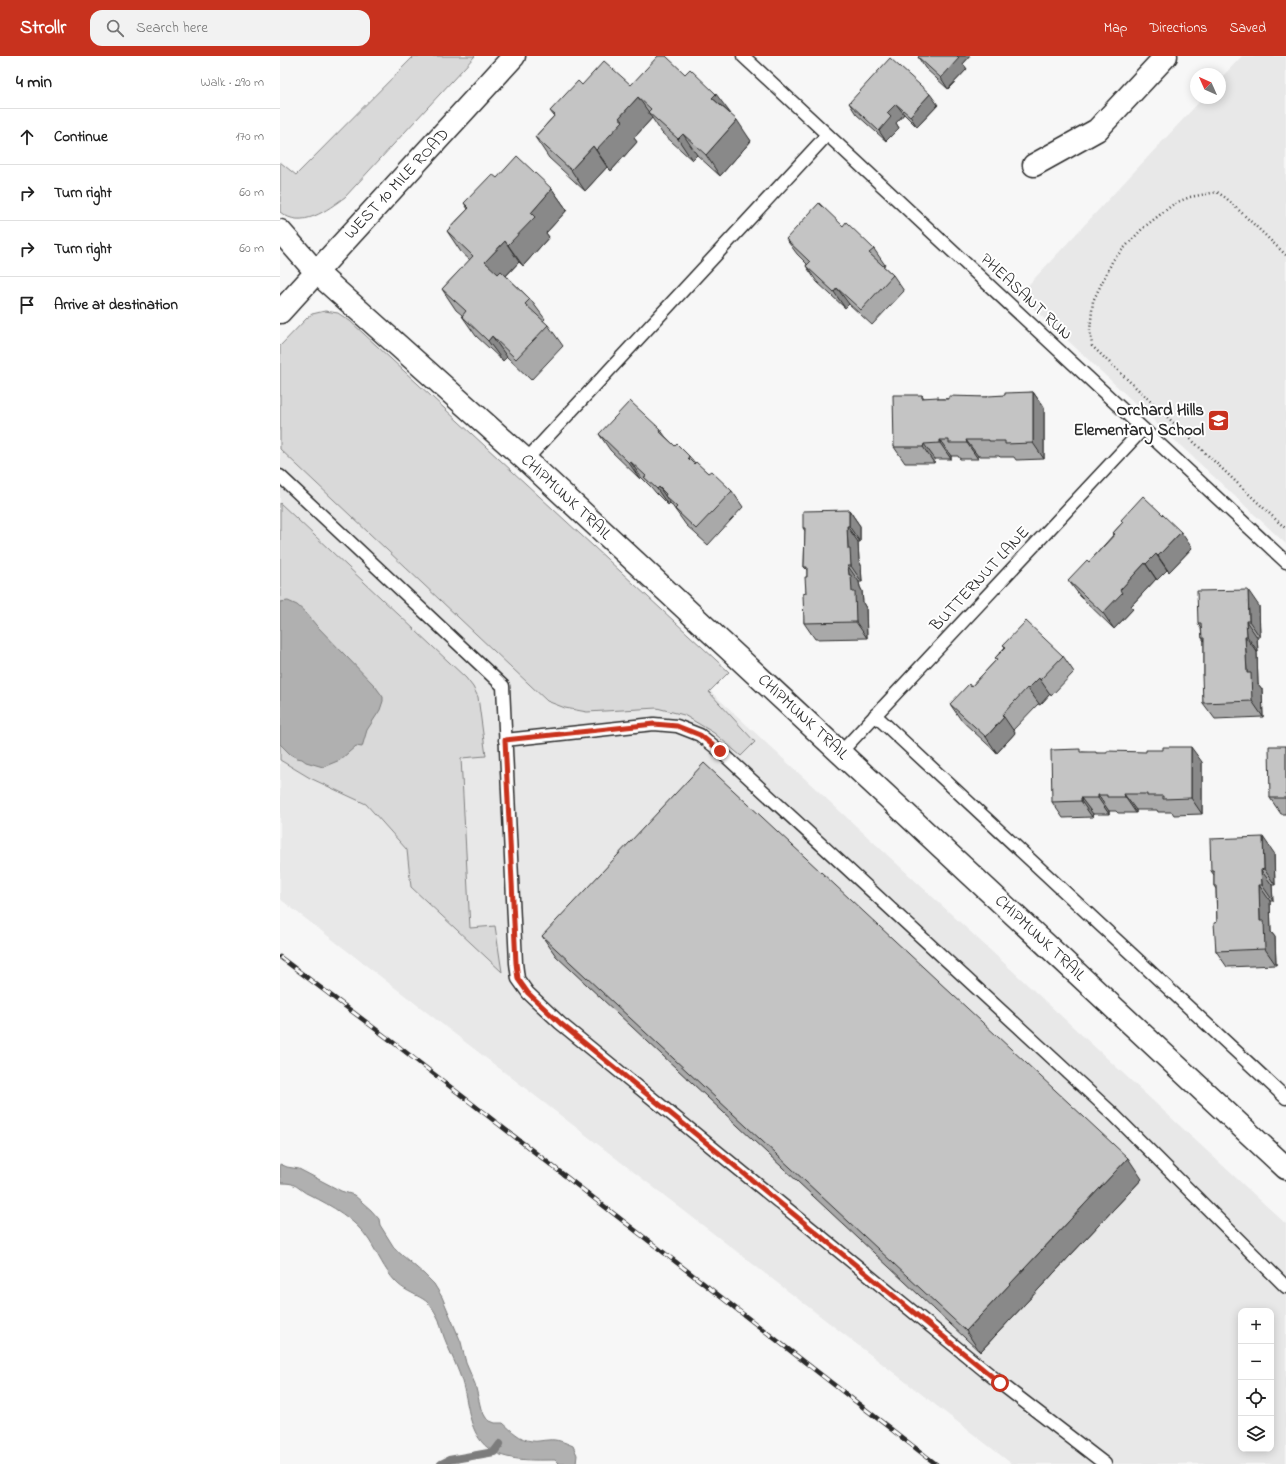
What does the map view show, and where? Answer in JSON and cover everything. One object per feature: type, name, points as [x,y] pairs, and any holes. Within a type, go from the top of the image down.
[{"type":"street","name":"WEST 10 MILE ROAD","points":[[280,312],[514,56]]},
{"type":"street","points":[[1034,165],[1096,130],[1166,56]]},
{"type":"street","name":"CHIPMUNK TRAIL","points":[[280,230],[316,272],[526,460],[1286,1168]]},
{"type":"lane","name":"PHEASANT RUN","points":[[743,56],[1286,562]]},
{"type":"lane","points":[[526,460],[827,135]]},
{"type":"lane","name":"BUTTERNUT LANE","points":[[840,752],[1143,429]]},
{"type":"lane","points":[[280,476],[503,686],[516,963],[518,979],[528,993],[545,1010],[578,1038],[987,1373],[1106,1464]]},
{"type":"lane","points":[[875,714],[1286,1098]]},
{"type":"lane","points":[[505,740],[654,724],[677,726],[700,735],[726,756],[1113,1114],[1286,1287]]},
{"type":"path","points":[[1286,256],[1226,198],[1217,192],[1190,196],[1175,203],[1143,228],[1113,260],[1093,301],[1090,330],[1092,346],[1286,529]]},
{"type":"shaded area","points":[[414,56],[475,56],[345,197],[322,212],[305,219],[288,217],[280,212],[280,162],[296,175]]},
{"type":"shaded area","name":"Orchard Hills Elementary School","points":[[1242,56],[1286,56],[1286,544],[1019,295],[1197,104],[1226,104],[1226,73]]},
{"type":"shaded area","points":[[325,311],[338,313],[350,321],[729,672],[709,692],[755,742],[741,756],[714,733],[684,715],[657,708],[587,712],[565,708],[547,701],[280,449],[280,346],[312,314]]},
{"type":"shaded area","points":[[307,318],[1286,1224],[1286,1464],[1012,1464],[280,899],[280,347]]},
{"type":"shaded area","points":[[280,503],[466,678],[478,697],[486,756],[461,758],[470,928],[495,926],[502,972],[411,887],[407,850],[366,804],[310,778],[280,760]]},
{"type":"shaded area","points":[[288,601],[297,605],[306,613],[375,686],[383,697],[380,710],[367,730],[362,747],[356,746],[340,760],[323,767],[297,758],[290,754],[280,744],[280,602]]},
{"type":"shaded area","points":[[280,1164],[299,1169],[341,1191],[354,1195],[371,1210],[379,1219],[380,1225],[395,1249],[434,1284],[442,1297],[461,1342],[466,1363],[475,1384],[481,1409],[486,1418],[495,1423],[503,1423],[524,1439],[536,1441],[554,1440],[573,1446],[577,1455],[576,1464],[559,1464],[555,1460],[511,1458],[495,1453],[482,1442],[473,1427],[457,1367],[444,1337],[439,1320],[432,1308],[426,1301],[405,1289],[395,1281],[384,1266],[369,1240],[350,1219],[294,1185],[289,1183],[280,1183]]},
{"type":"building","points":[[658,56],[666,56],[685,74],[690,69],[716,94],[712,98],[737,120],[706,155],[683,134],[678,139],[648,112],[651,109],[638,97],[619,118],[623,121],[596,150],[593,146],[571,170],[535,137],[555,115],[550,111],[578,81],[582,85],[604,61],[631,85]]},
{"type":"building","points":[[957,56],[959,58],[941,78],[918,57]]},
{"type":"building","points":[[890,58],[930,94],[910,116],[896,104],[887,113],[891,117],[879,131],[849,103]]},
{"type":"building","points":[[517,156],[552,189],[531,213],[535,217],[508,245],[505,241],[485,262],[498,274],[501,271],[530,299],[525,304],[548,325],[516,359],[492,336],[488,341],[462,316],[466,311],[442,289],[473,256],[447,231],[469,208],[464,203],[492,174],[497,178]]},
{"type":"building","points":[[819,203],[843,226],[846,222],[874,249],[869,253],[893,275],[861,310],[837,288],[834,292],[806,266],[810,262],[786,239]]},
{"type":"building","points":[[1033,392],[1033,443],[1005,444],[1005,441],[966,440],[967,443],[949,443],[949,440],[940,440],[940,443],[924,444],[923,447],[894,447],[893,395],[922,395],[922,398],[938,397],[938,399],[949,399],[949,396],[988,397],[1005,395],[1005,393]]},
{"type":"building","points":[[630,401],[660,429],[658,430],[675,446],[677,444],[689,456],[688,458],[694,464],[696,462],[708,473],[711,471],[732,491],[696,529],[675,509],[677,507],[665,496],[666,494],[659,487],[657,489],[644,477],[646,476],[630,461],[629,463],[599,434]]},
{"type":"building","points":[[1143,496],[1181,532],[1158,556],[1156,554],[1146,564],[1145,563],[1120,590],[1122,593],[1103,613],[1068,580],[1087,560],[1089,562],[1115,534],[1113,533],[1123,522],[1121,520]]},
{"type":"building","points":[[849,510],[849,526],[847,526],[848,549],[850,549],[851,566],[848,566],[849,575],[851,575],[852,592],[855,592],[856,622],[804,623],[803,594],[806,593],[805,577],[807,577],[807,567],[804,567],[805,528],[803,528],[803,511]]},
{"type":"building","points":[[1248,590],[1249,621],[1246,621],[1247,636],[1245,636],[1247,673],[1251,673],[1252,701],[1203,703],[1202,675],[1204,675],[1204,638],[1202,638],[1201,623],[1198,623],[1197,591]]},
{"type":"building","points":[[1026,621],[1063,656],[1040,680],[1039,678],[1028,689],[1027,688],[1002,715],[1004,717],[986,737],[950,704],[969,684],[971,687],[997,659],[995,658],[1006,647],[1003,645]]},
{"type":"building","points":[[1269,746],[1286,746],[1286,798],[1270,798]]},
{"type":"building","points":[[1163,747],[1191,747],[1191,798],[1163,799],[1163,796],[1124,794],[1125,797],[1107,797],[1107,795],[1098,795],[1098,798],[1081,798],[1081,801],[1052,802],[1051,750],[1080,749],[1080,752],[1096,753],[1107,753],[1107,751],[1146,752],[1146,750],[1163,750]]},
{"type":"building","points":[[704,763],[1128,1158],[966,1331],[542,936]]},
{"type":"building","points":[[1263,837],[1264,869],[1261,870],[1262,885],[1259,885],[1260,921],[1264,921],[1265,949],[1216,951],[1214,923],[1217,922],[1216,886],[1214,886],[1214,871],[1211,871],[1210,839]]},
{"type":"waterway","points":[[441,1464],[449,1460],[494,1452],[500,1444]]},
{"type":"railway","points":[[280,957],[394,1043],[936,1464]]},
{"type":"place","name":"Orchard Hills Elementary School","points":[[1219,420]]},
{"type":"route","points":[[720,751],[700,735],[677,726],[654,724],[505,740],[518,979],[528,993],[560,1023],[1000,1383]]}]
